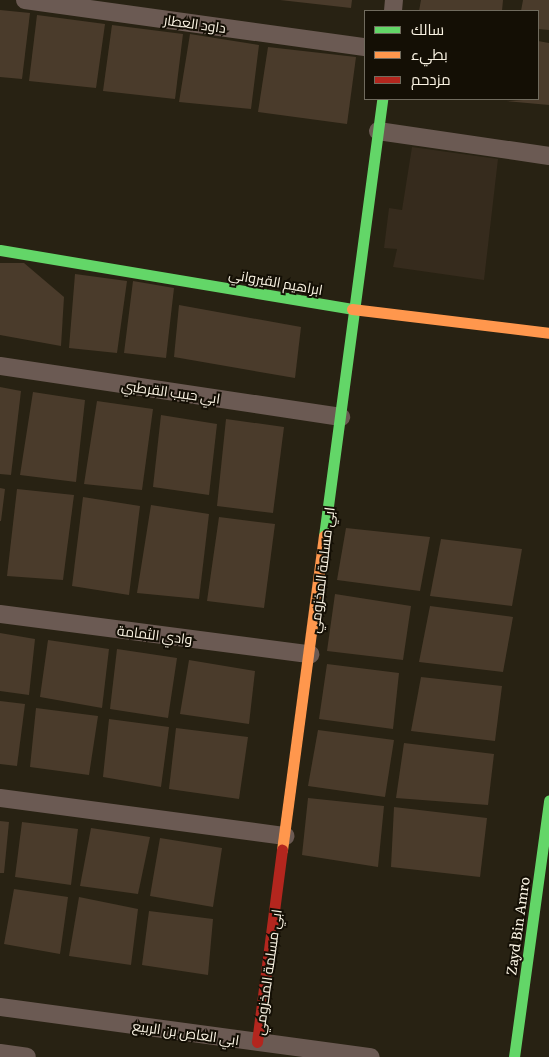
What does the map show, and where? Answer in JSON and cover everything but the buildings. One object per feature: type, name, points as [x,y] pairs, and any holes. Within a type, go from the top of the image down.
[{"type":"street","name":"داود العطار","points":[[25,0],[364,47]]},
{"type":"street","name":"ابي مسلمة المخزومي","points":[[257,1042],[356,310],[382,100]]},
{"type":"street","points":[[378,131],[549,156]]},
{"type":"street","name":"ابراهيم القيرواني","points":[[0,250],[356,310],[549,333]]},
{"type":"street","name":"ابي حبيب القرطبي","points":[[0,366],[341,417]]},
{"type":"street","name":"وادي الثمامة","points":[[0,614],[310,654]]},
{"type":"street","points":[[0,798],[285,836]]},
{"type":"street","name":"Zayd Bin Amro","points":[[514,1057],[549,800]]},
{"type":"street","name":"ابي العاص بن الربيع","points":[[0,1008],[371,1057]]},
{"type":"street","points":[[0,1053],[27,1057]]},
{"type":"shaded area","points":[[412,147],[498,159],[484,280],[393,267],[397,249],[384,248],[389,208],[402,210]]},
{"type":"traffic: fast","points":[[324,536],[382,100]]},
{"type":"traffic: fast","points":[[0,250],[352,309]]},
{"type":"traffic: fast","points":[[514,1057],[549,800]]},
{"type":"traffic: slow","points":[[352,309],[549,333]]},
{"type":"traffic: slow","points":[[282,850],[324,536]]},
{"type":"traffic: jam","points":[[257,1042],[282,850]]}]
